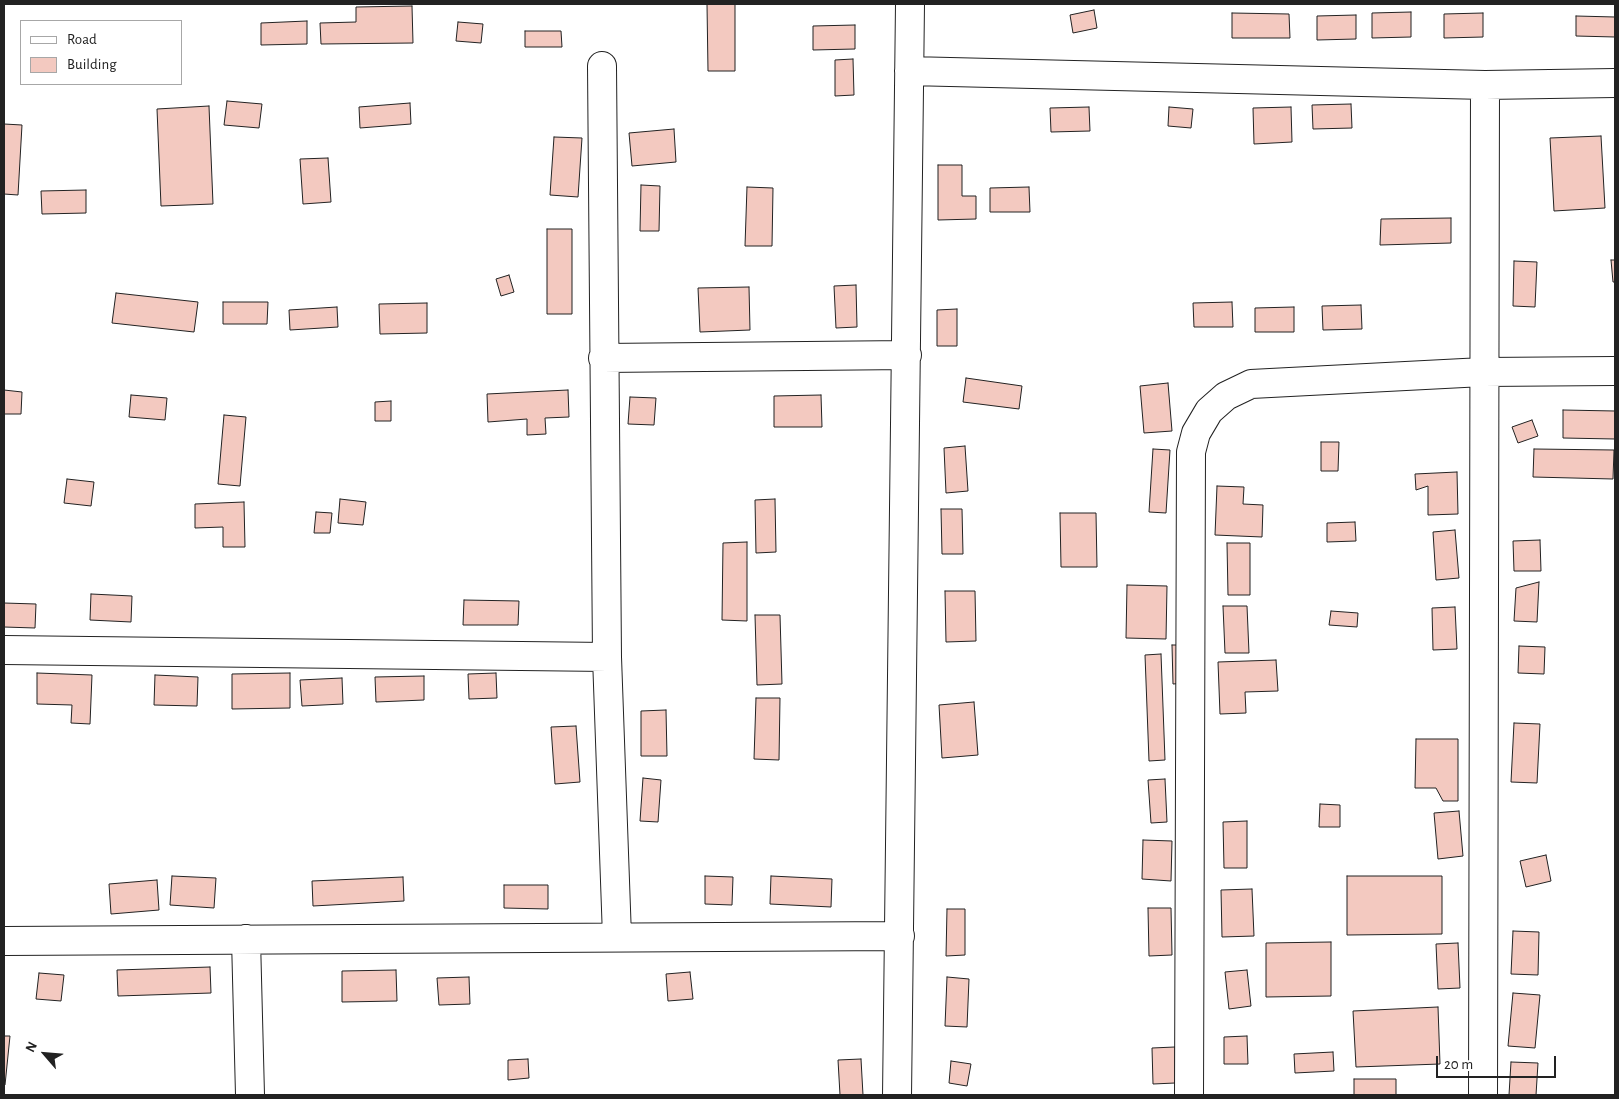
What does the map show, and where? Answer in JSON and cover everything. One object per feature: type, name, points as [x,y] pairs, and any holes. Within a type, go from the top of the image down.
[{"type":"street","points":[[897,1095],[910,4]]},
{"type":"street","points":[[602,66],[607,657],[617,937]]},
{"type":"street","points":[[909,71],[1485,85],[1615,83]]},
{"type":"street","points":[[1483,1095],[1485,85]]},
{"type":"street","points":[[604,358],[907,355]]},
{"type":"street","points":[[1189,1095],[1190,462],[1196,433],[1209,411],[1226,396],[1251,384],[1483,372],[1615,371]]},
{"type":"street","points":[[4,650],[607,657]]},
{"type":"street","points":[[4,941],[900,936]]},
{"type":"street","points":[[246,939],[250,1095]]},
{"type":"building","points":[[707,4],[735,4],[735,71],[708,71]]},
{"type":"building","points":[[412,6],[413,43],[321,44],[320,23],[356,22],[356,7]]},
{"type":"building","points":[[1094,10],[1097,28],[1073,33],[1070,15]]},
{"type":"building","points":[[1411,12],[1411,37],[1372,38],[1372,13]]},
{"type":"building","points":[[1232,13],[1289,14],[1290,38],[1232,38]]},
{"type":"building","points":[[1483,13],[1483,37],[1444,38],[1444,14]]},
{"type":"building","points":[[1356,15],[1356,39],[1317,40],[1317,16]]},
{"type":"building","points":[[1576,16],[1615,17],[1615,37],[1576,36]]},
{"type":"building","points":[[307,21],[307,44],[261,45],[261,23]]},
{"type":"building","points":[[458,22],[483,24],[481,43],[456,41]]},
{"type":"building","points":[[855,25],[855,49],[813,50],[813,26]]},
{"type":"building","points":[[525,31],[561,31],[562,47],[525,47]]},
{"type":"building","points":[[853,59],[854,95],[835,96],[835,60]]},
{"type":"building","points":[[227,101],[262,104],[259,128],[224,125]]},
{"type":"building","points":[[410,103],[411,124],[360,128],[359,107]]},
{"type":"building","points":[[1351,104],[1352,128],[1313,129],[1312,105]]},
{"type":"building","points":[[209,106],[213,204],[161,206],[157,109]]},
{"type":"building","points":[[1089,107],[1090,131],[1051,132],[1050,108]]},
{"type":"building","points":[[1169,107],[1193,109],[1191,128],[1168,126]]},
{"type":"building","points":[[1291,107],[1292,142],[1254,144],[1253,108]]},
{"type":"building","points":[[4,124],[22,125],[18,195],[4,194]]},
{"type":"building","points":[[674,129],[676,162],[632,166],[629,133]]},
{"type":"building","points":[[1601,136],[1605,208],[1554,211],[1550,138]]},
{"type":"building","points":[[554,137],[582,138],[578,197],[550,195]]},
{"type":"building","points":[[328,158],[331,202],[303,204],[300,159]]},
{"type":"building","points":[[938,165],[962,165],[962,196],[976,196],[976,219],[938,220]]},
{"type":"building","points":[[641,185],[660,186],[659,231],[640,231]]},
{"type":"building","points":[[747,187],[773,188],[772,246],[745,246]]},
{"type":"building","points":[[1029,187],[1030,212],[990,212],[990,188]]},
{"type":"building","points":[[86,190],[86,213],[42,214],[41,191]]},
{"type":"building","points":[[1451,218],[1451,243],[1380,245],[1381,219]]},
{"type":"building","points":[[547,229],[572,229],[572,314],[547,314]]},
{"type":"building","points":[[1611,260],[1615,260],[1615,282],[1613,282]]},
{"type":"building","points":[[1514,261],[1537,262],[1535,307],[1513,306]]},
{"type":"building","points":[[509,275],[514,292],[501,296],[496,279]]},
{"type":"building","points":[[856,285],[857,327],[836,328],[834,286]]},
{"type":"building","points":[[749,287],[750,330],[700,332],[698,288]]},
{"type":"building","points":[[116,293],[198,302],[194,332],[112,323]]},
{"type":"building","points":[[223,302],[268,302],[267,324],[223,324]]},
{"type":"building","points":[[1232,302],[1233,327],[1194,327],[1193,303]]},
{"type":"building","points":[[427,303],[427,333],[380,334],[379,304]]},
{"type":"building","points":[[1361,305],[1362,329],[1323,330],[1322,306]]},
{"type":"building","points":[[337,307],[338,327],[290,330],[289,310]]},
{"type":"building","points":[[1294,307],[1294,332],[1255,332],[1255,308]]},
{"type":"building","points":[[957,309],[957,346],[937,346],[937,310]]},
{"type":"building","points":[[966,378],[1022,386],[1019,409],[963,402]]},
{"type":"building","points":[[1168,383],[1172,431],[1144,433],[1140,386]]},
{"type":"building","points":[[4,390],[22,392],[21,414],[4,414]]},
{"type":"building","points":[[568,390],[569,417],[545,418],[546,434],[527,435],[527,419],[488,422],[487,394]]},
{"type":"building","points":[[131,395],[167,398],[165,420],[129,417]]},
{"type":"building","points":[[821,395],[822,427],[774,427],[774,396]]},
{"type":"building","points":[[630,397],[656,398],[654,425],[628,424]]},
{"type":"building","points":[[391,401],[391,421],[375,421],[375,402]]},
{"type":"building","points":[[1563,410],[1615,411],[1615,439],[1563,438]]},
{"type":"building","points":[[224,415],[246,417],[240,486],[218,484]]},
{"type":"building","points":[[1532,420],[1538,436],[1518,443],[1512,427]]},
{"type":"building","points":[[1321,442],[1339,442],[1338,471],[1321,471]]},
{"type":"building","points":[[965,446],[968,491],[946,493],[944,448]]},
{"type":"building","points":[[1153,449],[1170,450],[1166,513],[1149,512]]},
{"type":"building","points":[[1534,449],[1614,450],[1613,479],[1533,477]]},
{"type":"building","points":[[1457,472],[1458,514],[1428,515],[1428,486],[1416,490],[1415,474]]},
{"type":"building","points":[[67,479],[94,482],[91,506],[64,503]]},
{"type":"building","points":[[1217,486],[1244,487],[1243,504],[1263,505],[1262,537],[1215,535]]},
{"type":"building","points":[[340,499],[366,502],[363,525],[338,523]]},
{"type":"building","points":[[775,499],[776,552],[756,553],[755,500]]},
{"type":"building","points":[[244,502],[245,547],[223,547],[223,527],[195,528],[195,504]]},
{"type":"building","points":[[941,509],[962,509],[963,554],[942,554]]},
{"type":"building","points":[[316,512],[332,513],[330,533],[314,533]]},
{"type":"building","points":[[1060,513],[1096,513],[1097,567],[1061,567]]},
{"type":"building","points":[[1355,522],[1356,541],[1327,542],[1327,523]]},
{"type":"building","points":[[1455,530],[1459,578],[1436,580],[1433,532]]},
{"type":"building","points":[[1540,540],[1541,571],[1514,571],[1513,541]]},
{"type":"building","points":[[747,542],[747,621],[722,620],[723,543]]},
{"type":"building","points":[[1227,543],[1250,543],[1250,595],[1228,595]]},
{"type":"building","points":[[1539,582],[1537,622],[1514,621],[1516,588]]},
{"type":"building","points":[[1127,585],[1167,586],[1166,639],[1126,638]]},
{"type":"building","points":[[945,591],[975,591],[976,641],[946,642]]},
{"type":"building","points":[[91,594],[132,596],[131,622],[90,620]]},
{"type":"building","points":[[464,600],[519,601],[518,625],[463,625]]},
{"type":"building","points":[[4,603],[36,604],[35,628],[4,627]]},
{"type":"building","points":[[1223,606],[1247,606],[1249,653],[1225,653]]},
{"type":"building","points":[[1455,607],[1457,649],[1433,650],[1432,608]]},
{"type":"building","points":[[1331,611],[1358,613],[1357,627],[1329,625]]},
{"type":"building","points":[[755,615],[780,615],[782,684],[757,685]]},
{"type":"building","points":[[1172,645],[1185,645],[1186,683],[1173,684]]},
{"type":"building","points":[[1519,646],[1545,647],[1544,674],[1518,673]]},
{"type":"building","points":[[1161,654],[1165,760],[1149,761],[1145,655]]},
{"type":"building","points":[[1276,660],[1278,691],[1245,692],[1246,713],[1220,714],[1218,662]]},
{"type":"building","points":[[37,673],[92,675],[90,724],[71,723],[72,705],[37,704]]},
{"type":"building","points":[[290,673],[290,708],[232,709],[232,674]]},
{"type":"building","points":[[496,673],[497,698],[469,699],[468,674]]},
{"type":"building","points":[[155,675],[198,677],[197,706],[154,705]]},
{"type":"building","points":[[424,676],[424,700],[376,702],[375,677]]},
{"type":"building","points":[[342,678],[343,704],[302,706],[300,680]]},
{"type":"building","points":[[756,698],[780,698],[779,760],[754,759]]},
{"type":"building","points":[[974,702],[978,755],[942,758],[939,705]]},
{"type":"building","points":[[666,710],[667,756],[641,756],[641,711]]},
{"type":"building","points":[[1514,723],[1540,724],[1537,783],[1511,782]]},
{"type":"building","points":[[576,726],[580,782],[555,784],[551,727]]},
{"type":"building","points":[[1416,739],[1458,739],[1458,801],[1443,801],[1436,788],[1415,788]]},
{"type":"building","points":[[643,778],[661,780],[658,822],[640,821]]},
{"type":"building","points":[[1165,779],[1167,822],[1151,823],[1148,780]]},
{"type":"building","points":[[1320,804],[1340,805],[1340,827],[1319,827]]},
{"type":"building","points":[[1459,811],[1463,856],[1438,859],[1434,813]]},
{"type":"building","points":[[1247,821],[1247,868],[1224,868],[1223,822]]},
{"type":"building","points":[[1143,840],[1172,841],[1171,881],[1142,879]]},
{"type":"building","points":[[1546,855],[1551,881],[1526,887],[1520,861]]},
{"type":"building","points":[[172,876],[216,878],[214,908],[170,905]]},
{"type":"building","points":[[705,876],[733,877],[732,905],[705,904]]},
{"type":"building","points":[[771,876],[832,879],[831,907],[770,904]]},
{"type":"building","points":[[1347,876],[1442,876],[1442,934],[1347,935]]},
{"type":"building","points":[[403,877],[404,901],[313,906],[312,881]]},
{"type":"building","points":[[157,880],[159,910],[111,914],[109,884]]},
{"type":"building","points":[[504,885],[548,885],[548,909],[504,908]]},
{"type":"building","points":[[1252,889],[1254,936],[1222,937],[1221,890]]},
{"type":"building","points":[[1148,908],[1171,908],[1172,955],[1149,956]]},
{"type":"building","points":[[947,909],[965,909],[965,955],[946,956]]},
{"type":"building","points":[[1513,931],[1539,932],[1538,975],[1511,974]]},
{"type":"building","points":[[1331,942],[1331,996],[1266,997],[1266,943]]},
{"type":"building","points":[[1458,943],[1460,988],[1438,989],[1436,944]]},
{"type":"building","points":[[210,967],[211,993],[118,996],[117,970]]},
{"type":"building","points":[[396,970],[397,1001],[342,1002],[342,971]]},
{"type":"building","points":[[1247,970],[1251,1006],[1229,1009],[1225,972]]},
{"type":"building","points":[[690,972],[693,999],[668,1001],[666,974]]},
{"type":"building","points":[[39,973],[64,975],[61,1001],[36,999]]},
{"type":"building","points":[[469,977],[470,1004],[439,1005],[437,978]]},
{"type":"building","points":[[947,977],[969,979],[967,1027],[945,1026]]},
{"type":"building","points":[[1513,993],[1540,995],[1535,1048],[1508,1046]]},
{"type":"building","points":[[1438,1007],[1440,1064],[1356,1067],[1353,1011]]},
{"type":"building","points":[[4,1036],[10,1036],[5,1085],[4,1085]]},
{"type":"building","points":[[1247,1036],[1248,1064],[1224,1064],[1224,1037]]},
{"type":"building","points":[[1175,1047],[1175,1083],[1153,1084],[1152,1048]]},
{"type":"building","points":[[1333,1052],[1334,1071],[1295,1073],[1294,1054]]},
{"type":"building","points":[[528,1059],[529,1078],[508,1080],[508,1060]]},
{"type":"building","points":[[861,1059],[863,1095],[840,1095],[838,1060]]},
{"type":"building","points":[[951,1061],[971,1064],[967,1086],[949,1083]]},
{"type":"building","points":[[1511,1062],[1538,1063],[1536,1095],[1509,1095]]},
{"type":"building","points":[[1354,1079],[1396,1079],[1396,1095],[1354,1095]]}]
